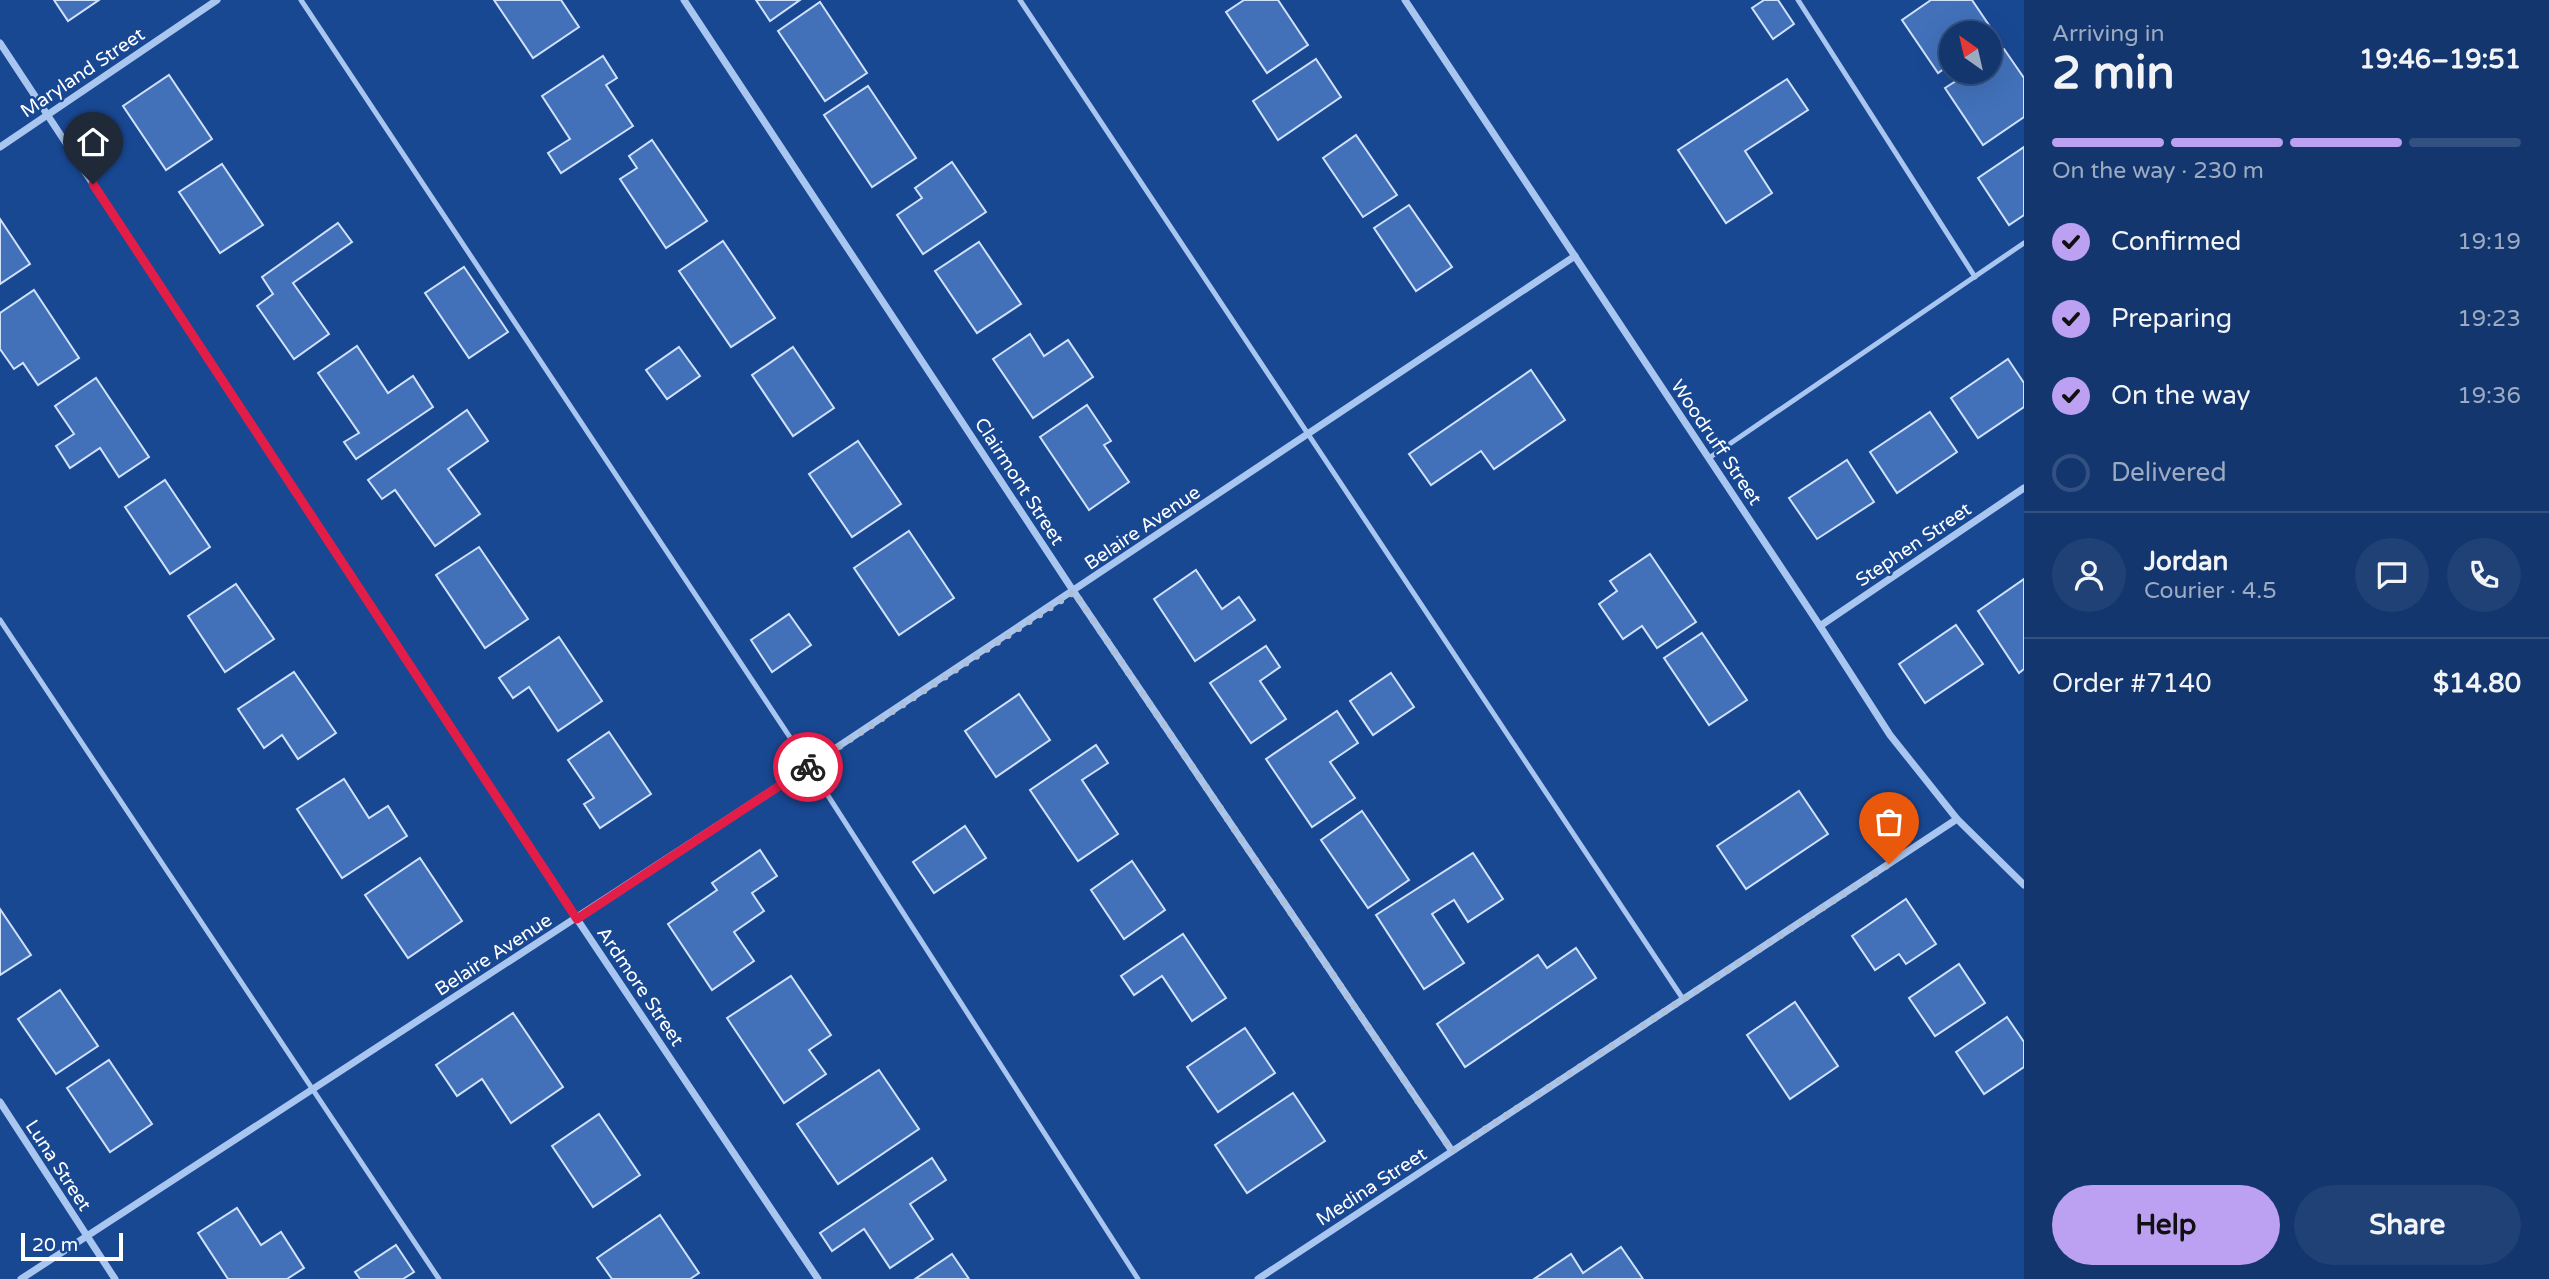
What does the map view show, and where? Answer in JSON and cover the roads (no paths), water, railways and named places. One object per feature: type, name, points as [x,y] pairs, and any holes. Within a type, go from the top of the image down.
[{"type":"street","name":"Maryland Street","points":[[0,147],[217,0]]},
{"type":"street","name":"Clairmont Street","points":[[684,0],[1074,592],[1452,1151]]},
{"type":"street","name":"Woodruff Street","points":[[1405,0],[1890,735],[1958,819],[2024,885]]},
{"type":"street","name":"Ardmore Street","points":[[0,43],[577,919],[818,1279]]},
{"type":"street","name":"Belaire Avenue","points":[[21,1279],[577,919],[1074,592],[1575,256]]},
{"type":"street","name":"Stephen Street","points":[[1820,626],[2024,488]]},
{"type":"street","name":"Medina Street","points":[[1258,1279],[1958,819]]},
{"type":"street","name":"Luna Street","points":[[0,1102],[115,1279]]},
{"type":"lane","points":[[301,0],[809,766],[1138,1279]]},
{"type":"lane","points":[[1020,0],[1683,999]]},
{"type":"lane","points":[[1798,0],[1975,277]]},
{"type":"lane","points":[[1709,458],[2024,243]]},
{"type":"lane","points":[[0,620],[439,1279]]}]
